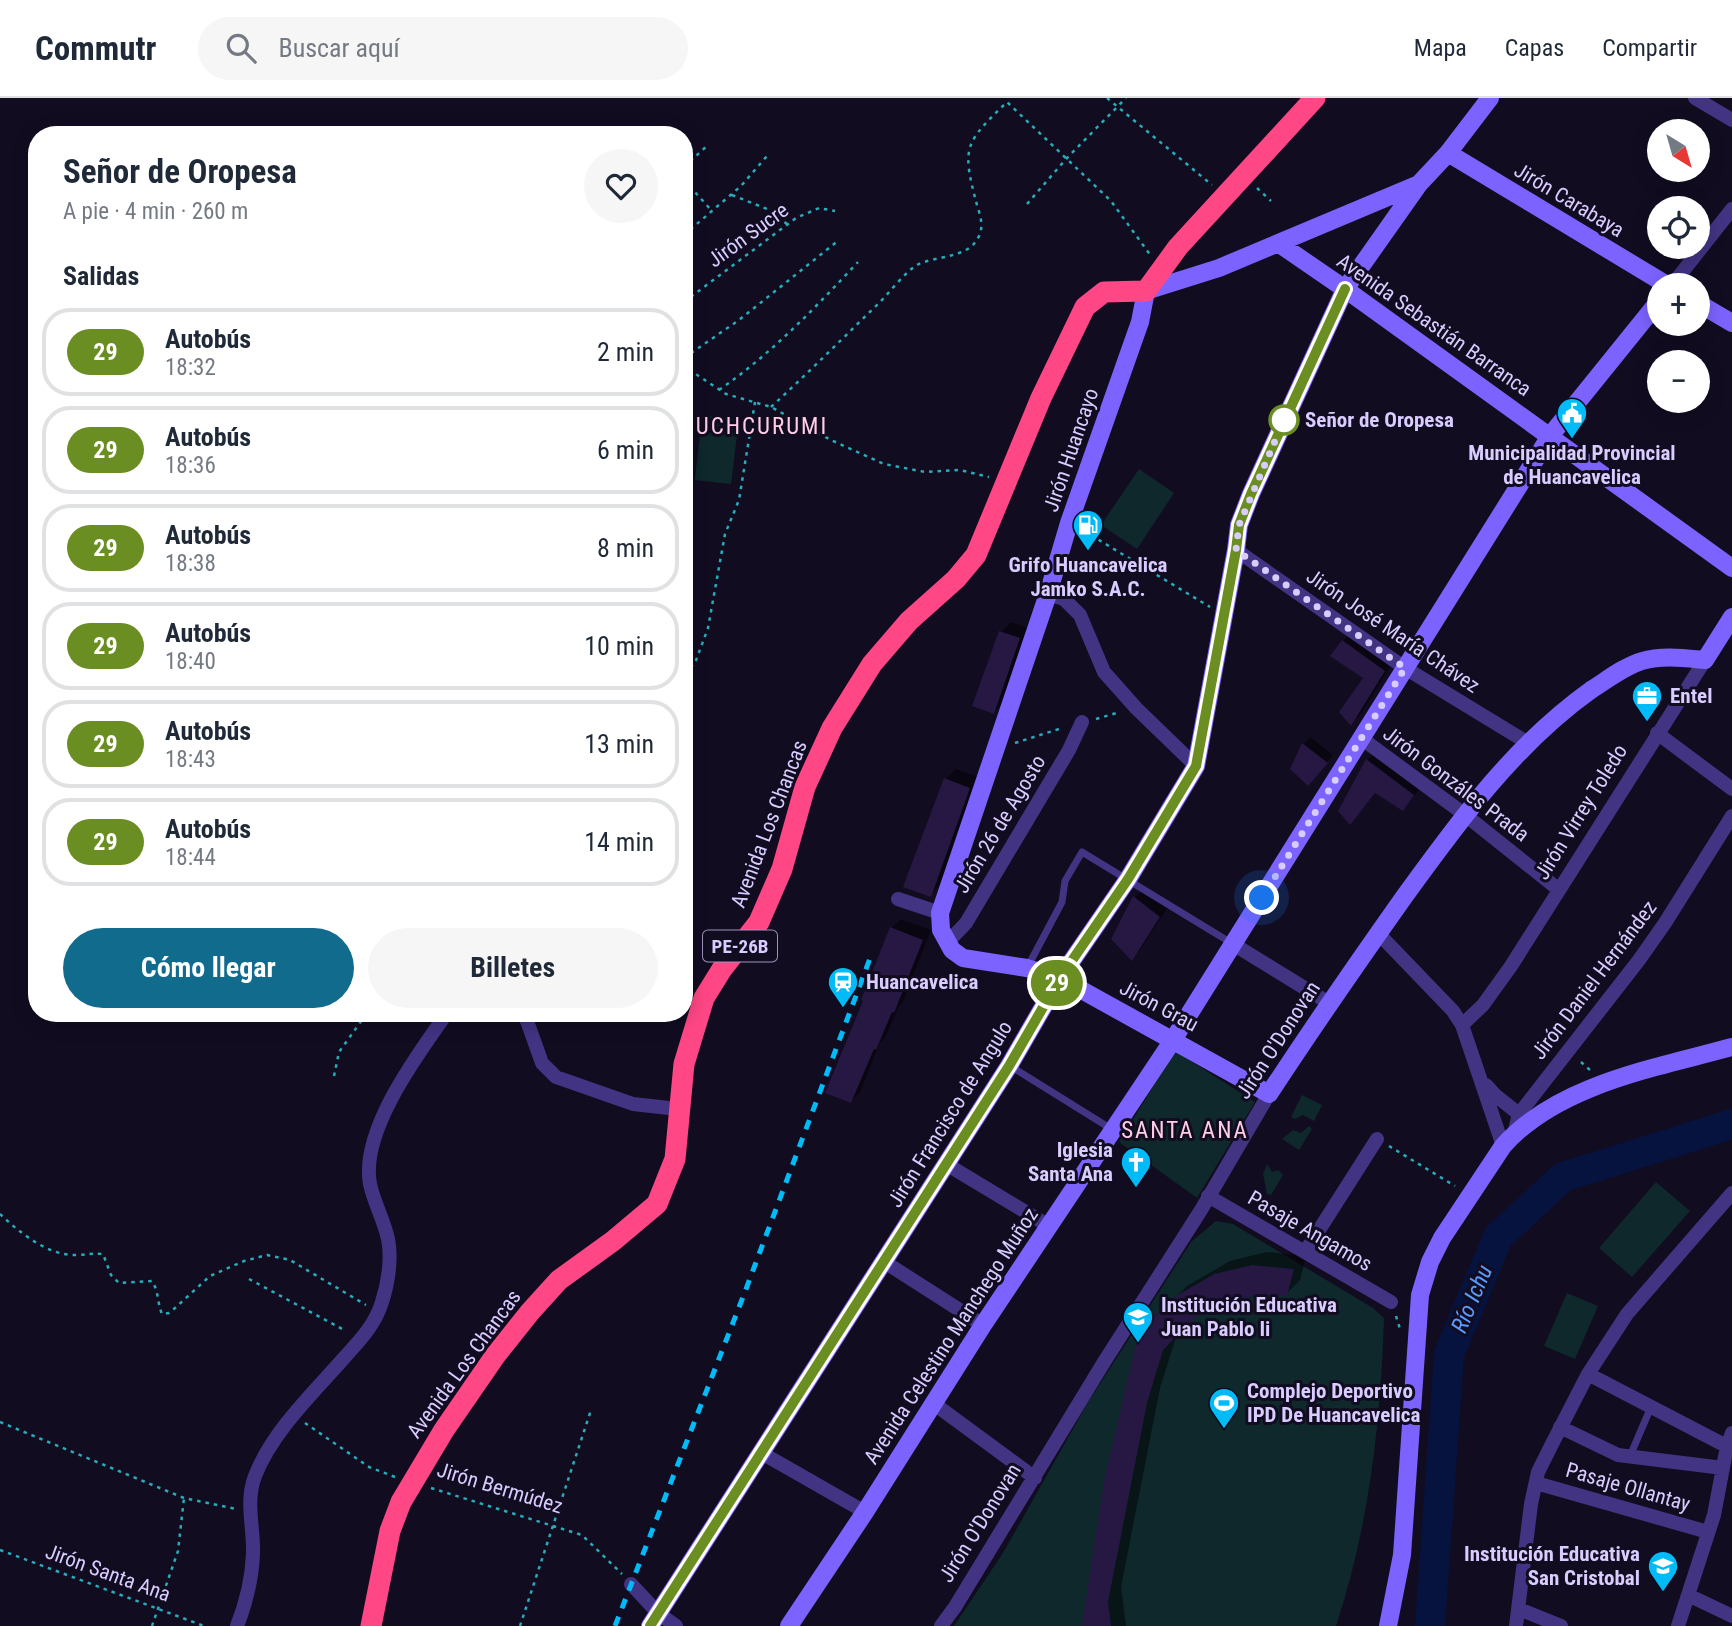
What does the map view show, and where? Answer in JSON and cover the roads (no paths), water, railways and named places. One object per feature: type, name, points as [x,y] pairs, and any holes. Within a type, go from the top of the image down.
[{"type":"highway","points":[[1146,291],[1178,247],[1315,98]]},
{"type":"highway","name":"Avenida Los Chancas","points":[[371,1626],[390,1531],[401,1502],[443,1430],[495,1356],[530,1311],[559,1280],[613,1241],[657,1204],[675,1159],[684,1064],[704,998],[722,969],[759,922],[782,869],[805,787],[832,728],[872,664],[909,621],[956,579],[976,555],[1041,398],[1085,307],[1104,292],[1146,291]]},
{"type":"main road","points":[[1448,153],[1490,98]]},
{"type":"main road","name":"PE-26B","points":[[1146,291],[1219,268],[1419,184],[1448,153]]},
{"type":"main road","name":"Jirón Carabaya","points":[[1448,153],[1649,273]]},
{"type":"main road","name":"Jirón Francisco de Angulo","points":[[654,1619],[1009,1066],[1060,978],[1128,879],[1196,766],[1239,525],[1345,289],[1419,184]]},
{"type":"main road","name":"Avenida Sebastián Barranca","points":[[1278,243],[1732,568]]},
{"type":"main road","name":"Jirón Huancayo","points":[[940,913],[1048,594],[1069,523],[1140,322],[1146,291]]},
{"type":"main road","points":[[1710,310],[1732,323]]},
{"type":"main road","name":"Avenida Celestino Manchego Muñoz","points":[[789,1626],[865,1512],[982,1325],[1173,1040],[1550,436],[1647,316]]},
{"type":"main road","name":"Jirón Virrey Toledo","points":[[1704,660],[1732,617]]},
{"type":"main road","name":"Jirón O'Donovan","points":[[1269,1094],[1329,1003],[1464,814],[1528,743],[1570,706],[1612,676],[1641,661],[1665,657],[1704,660]]},
{"type":"main road","points":[[940,913],[942,930],[948,942]]},
{"type":"main road","name":"Jirón Grau","points":[[948,942],[952,950],[963,958],[1027,968],[1060,978],[1269,1094]]},
{"type":"main road","points":[[1388,1626],[1402,1555],[1420,1294],[1430,1262],[1442,1238],[1509,1140],[1545,1112],[1604,1082],[1732,1047]]},
{"type":"street","points":[[1695,98],[1732,120]]},
{"type":"street","points":[[1679,273],[1732,209]]},
{"type":"street","name":"Jirón José María Chávez","points":[[1236,550],[1405,668],[1528,743]]},
{"type":"street","points":[[1048,594],[1064,599],[1080,615],[1104,672],[1136,708],[1196,766]]},
{"type":"street","name":"Jirón Virrey Toledo","points":[[1462,1025],[1483,1005],[1511,966],[1704,660]]},
{"type":"street","name":"Jirón 26 de Agosto","points":[[948,942],[966,923],[1069,750],[1082,722]]},
{"type":"street","points":[[1657,733],[1732,789]]},
{"type":"street","name":"Jirón Gonzáles Prada","points":[[1362,738],[1558,889]]},
{"type":"street","name":"Jirón Daniel Hernández","points":[[1509,1140],[1519,1114],[1616,993],[1732,816]]},
{"type":"street","points":[[898,899],[940,913]]},
{"type":"street","points":[[1378,933],[1453,1011],[1462,1025],[1480,1077],[1509,1140]]},
{"type":"street","points":[[1233,944],[1329,1003]]},
{"type":"street","points":[[237,1626],[250,1585],[253,1553],[249,1500],[254,1477],[266,1452],[293,1414],[362,1339],[378,1312],[388,1279],[388,1241],[369,1182],[372,1155],[379,1125],[395,1092],[441,1022]]},
{"type":"street","points":[[527,1022],[542,1063],[556,1077],[633,1104],[678,1109]]},
{"type":"street","points":[[1480,1077],[1495,1096],[1519,1114]]},
{"type":"street","name":"Jirón O'Donovan","points":[[941,1626],[956,1607],[1269,1094]]},
{"type":"street","points":[[1305,1252],[1377,1139]]},
{"type":"street","points":[[946,1164],[1049,1226]]},
{"type":"street","points":[[1516,1626],[1531,1504],[1538,1472],[1560,1427],[1588,1374],[1627,1314],[1732,1193]]},
{"type":"street","name":"Pasaje Angamos","points":[[1208,1196],[1391,1303]]},
{"type":"street","points":[[883,1261],[982,1325]]},
{"type":"street","points":[[1588,1374],[1651,1407],[1730,1443],[1708,1532],[1678,1626]]},
{"type":"street","points":[[933,1403],[1035,1478]]},
{"type":"street","points":[[1560,1427],[1618,1455],[1723,1468]]},
{"type":"street","points":[[760,1452],[865,1512]]},
{"type":"street","name":"Pasaje Ollantay","points":[[1536,1483],[1708,1532]]},
{"type":"street","points":[[631,1584],[654,1619],[676,1626]]},
{"type":"street","points":[[1688,1595],[1732,1616]]},
{"type":"street","points":[[1519,1609],[1561,1626]]},
{"type":"lane","points":[[1027,968],[1062,902],[1065,881],[1082,852],[1233,944]]},
{"type":"lane","points":[[1009,1066],[1113,1131]]},
{"type":"lane","points":[[1630,1456],[1651,1407]]},
{"type":"waterway","name":"Río Ichu","points":[[1430,1626],[1449,1354],[1498,1237],[1563,1177],[1732,1124]]},
{"type":"railway","points":[[615,1626],[743,1297],[872,953]]},
{"type":"place","name":"Señor de Oropesa","points":[[1284,420]]},
{"type":"place","name":"Municipalidad Provincial de Huancavelica","points":[[1572,440]]},
{"type":"place","name":"Grifo Huancavelica Jamko S.A.C.","points":[[1088,552]]},
{"type":"place","name":"Entel","points":[[1647,723]]},
{"type":"place","name":"Huancavelica","points":[[843,1009]]},
{"type":"place","name":"Iglesia Santa Ana","points":[[1136,1189]]},
{"type":"place","name":"Institución Educativa Juan Pablo Ii","points":[[1138,1344]]},
{"type":"place","name":"Complejo Deportivo IPD De Huancavelica","points":[[1224,1430]]},
{"type":"place","name":"Institución Educativa San Cristobal","points":[[1663,1593]]},
{"type":"district","name":"UCHCURUMI","points":[[762,426]]},
{"type":"district","name":"SANTA ANA","points":[[1185,1130]]}]
